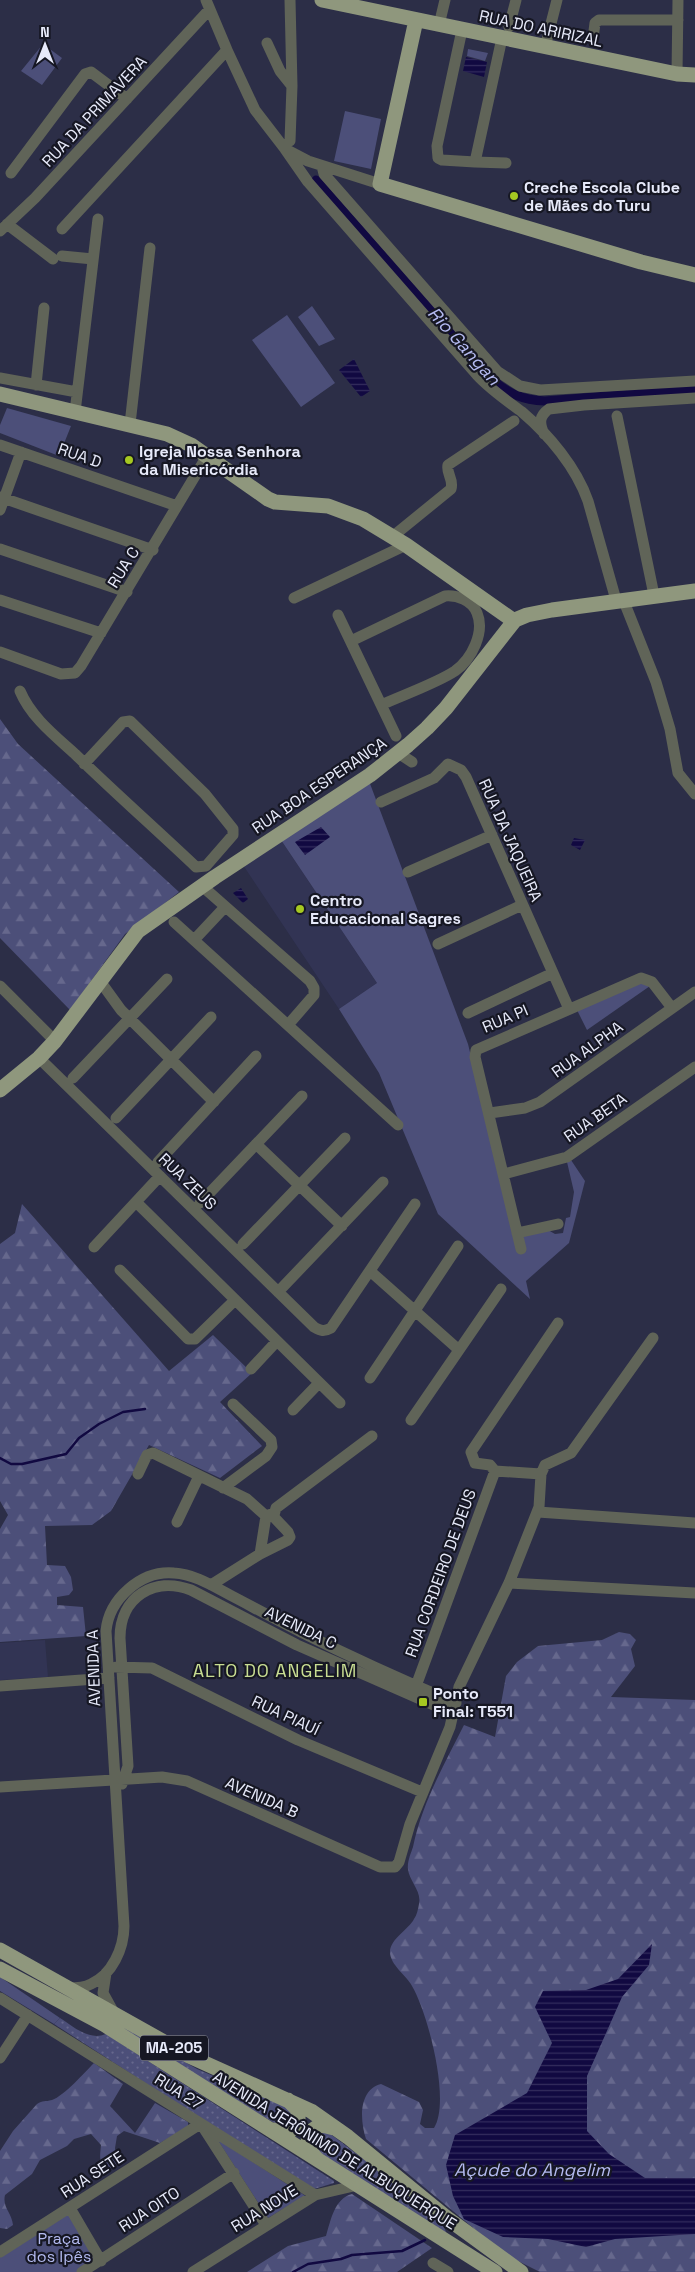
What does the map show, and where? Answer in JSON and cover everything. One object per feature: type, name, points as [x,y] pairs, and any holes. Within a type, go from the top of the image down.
[{"type":"main road","name":"RUA DO ARIRIZAL","points":[[322,0],[462,30],[506,32],[545,47],[676,74],[695,75]]},
{"type":"main road","points":[[416,20],[380,184],[641,262],[695,275]]},
{"type":"main road","points":[[0,394],[167,434],[191,445],[268,499],[275,502],[306,503],[337,509],[363,519],[406,545],[504,618],[654,595],[695,591]]},
{"type":"main road","name":"RUA BOA ESPERANÇA","points":[[0,1090],[39,1058],[55,1041],[138,931],[202,886],[210,872],[370,775],[398,753],[440,714],[504,618]]},
{"type":"main road","name":"AVENIDA JERÔNIMO DE ALBUQUERQUE","points":[[0,1950],[116,2016],[208,2065],[311,2112],[348,2137],[447,2218],[521,2272]]},
{"type":"main road","name":"AVENIDA JERÔNIMO DE ALBUQUERQUE","points":[[0,1969],[105,2025],[495,2272]]},
{"type":"main road","points":[[269,2128],[286,2133],[298,2124],[298,2110],[294,2104],[286,2099]]},
{"type":"main road","points":[[319,2161],[308,2145],[309,2135],[314,2129],[322,2125],[328,2125],[348,2137]]},
{"type":"street","points":[[287,145],[292,86],[290,0]]},
{"type":"street","points":[[439,25],[446,0]]},
{"type":"street","points":[[475,162],[506,32],[516,0]]},
{"type":"street","points":[[545,47],[556,0]]},
{"type":"street","points":[[676,74],[678,0]]},
{"type":"street","points":[[208,5],[226,50],[255,110],[287,145],[308,182],[477,375],[490,389],[523,413],[546,436],[569,464],[584,489],[620,600],[656,682],[670,729],[678,773],[695,794]]},
{"type":"street","name":"RUA DA PRIMAVERA","points":[[3,228],[35,198],[127,99],[208,5]]},
{"type":"street","points":[[594,39],[594,25],[599,20],[678,20]]},
{"type":"street","points":[[462,30],[437,154],[442,160],[506,163]]},
{"type":"street","points":[[267,43],[280,71],[292,86]]},
{"type":"street","points":[[62,229],[226,50]]},
{"type":"street","points":[[11,173],[85,74],[91,72],[127,99]]},
{"type":"street","points":[[287,145],[322,166],[380,184]]},
{"type":"street","points":[[308,182],[310,172],[322,166]]},
{"type":"street","points":[[322,166],[324,174],[441,309],[497,371],[512,382],[527,388],[540,390],[695,380]]},
{"type":"street","points":[[75,412],[98,219]]},
{"type":"street","points":[[3,228],[58,257],[93,259]]},
{"type":"street","points":[[130,424],[150,248]]},
{"type":"street","points":[[44,308],[42,386],[47,406]]},
{"type":"street","points":[[0,378],[77,392]]},
{"type":"street","points":[[546,436],[540,424],[541,418],[549,409],[695,398]]},
{"type":"street","points":[[617,416],[654,595]]},
{"type":"street","points":[[392,537],[451,489],[452,482],[448,473],[448,465],[514,421]]},
{"type":"street","name":"RUA D","points":[[0,445],[177,506]]},
{"type":"street","points":[[0,510],[2,498],[21,452]]},
{"type":"street","name":"RUA C","points":[[0,652],[66,675],[75,673],[127,592],[207,456]]},
{"type":"street","points":[[2,498],[152,550]]},
{"type":"street","points":[[294,598],[406,545]]},
{"type":"street","points":[[0,548],[127,592]]},
{"type":"street","points":[[351,641],[445,596],[460,598],[475,609],[480,625],[476,643],[471,654],[456,670],[381,705]]},
{"type":"street","points":[[0,600],[101,633]]},
{"type":"street","points":[[338,615],[396,736]]},
{"type":"street","points":[[20,691],[26,705],[34,715],[84,764],[196,867],[210,872]]},
{"type":"street","name":"RUA BOA ESPERANÇA","points":[[84,764],[123,722],[130,722],[205,794],[233,829],[233,835],[210,872]]},
{"type":"street","points":[[398,753],[412,762]]},
{"type":"street","name":"RUA DA JAQUEIRA","points":[[381,802],[434,778],[448,764],[461,770],[492,834],[569,1008]]},
{"type":"street","points":[[408,872],[492,834]]},
{"type":"street","points":[[202,886],[224,908],[303,974],[314,988],[314,995],[288,1026]]},
{"type":"street","points":[[438,944],[522,905]]},
{"type":"street","points":[[194,940],[224,908]]},
{"type":"street","points":[[174,922],[398,1125]]},
{"type":"street","points":[[468,1013],[553,973]]},
{"type":"street","name":"RUA PI","points":[[521,1249],[476,1057],[476,1050],[569,1008],[644,978],[652,982],[672,1008]]},
{"type":"street","points":[[73,1078],[167,979]]},
{"type":"street","points":[[0,986],[55,1041]]},
{"type":"street","points":[[96,986],[214,1102]]},
{"type":"street","name":"RUA ALPHA","points":[[490,1113],[525,1108],[540,1102],[695,992]]},
{"type":"street","points":[[116,1118],[211,1017]]},
{"type":"street","points":[[158,1162],[256,1056]]},
{"type":"street","name":"RUA ZEUS","points":[[39,1058],[314,1327],[326,1332],[331,1328],[370,1272]]},
{"type":"street","name":"RUA BETA","points":[[504,1174],[567,1156],[695,1067]]},
{"type":"street","points":[[200,1203],[302,1096]]},
{"type":"street","points":[[243,1244],[345,1138]]},
{"type":"street","points":[[256,1144],[342,1226]]},
{"type":"street","points":[[94,1247],[160,1176]]},
{"type":"street","points":[[278,1292],[383,1182]]},
{"type":"street","points":[[136,1202],[340,1403]]},
{"type":"street","points":[[415,1204],[370,1272],[460,1350]]},
{"type":"street","points":[[517,1233],[558,1224]]},
{"type":"street","points":[[370,1378],[458,1246]]},
{"type":"street","points":[[120,1270],[188,1339],[195,1339],[236,1300]]},
{"type":"street","points":[[411,1420],[501,1289]]},
{"type":"street","points":[[541,1474],[495,1471],[490,1465],[475,1463],[471,1452],[558,1323]]},
{"type":"street","points":[[422,1792],[454,1714],[458,1687],[509,1583],[538,1512],[542,1489],[541,1474],[545,1465],[572,1453],[653,1338]]},
{"type":"street","points":[[251,1369],[277,1341]]},
{"type":"street","points":[[293,1410],[319,1382]]},
{"type":"street","points":[[223,1488],[266,1456],[272,1446],[271,1440],[233,1404]]},
{"type":"street","points":[[260,1554],[270,1516],[276,1508],[372,1436]]},
{"type":"street","points":[[138,1474],[147,1455],[154,1453],[246,1499],[270,1516],[290,1537],[210,1585]]},
{"type":"street","name":"RUA CORDEIRO DE DEUS","points":[[416,1686],[495,1471]]},
{"type":"street","points":[[177,1522],[199,1476]]},
{"type":"street","points":[[538,1512],[695,1523]]},
{"type":"street","name":"AVENIDA C","points":[[166,1572],[190,1576],[302,1633],[416,1686],[456,1702]]},
{"type":"street","name":"AVENIDA A","points":[[120,1778],[109,1673],[107,1623],[117,1602],[135,1584],[166,1572]]},
{"type":"street","points":[[509,1583],[695,1593]]},
{"type":"street","name":"AVENIDA C","points":[[149,1590],[171,1585],[191,1590],[297,1645],[454,1714]]},
{"type":"street","name":"AVENIDA A","points":[[68,1988],[89,1985],[106,1973],[118,1954],[124,1936],[116,1794],[120,1778],[128,1766],[120,1629],[123,1615],[133,1601],[149,1590]]},
{"type":"street","points":[[297,1645],[302,1633]]},
{"type":"street","name":"RUA PIAUÍ","points":[[0,1686],[109,1673],[122,1667],[152,1668],[298,1740],[422,1792]]},
{"type":"street","name":"AVENIDA B","points":[[0,1787],[120,1778],[162,1777],[181,1779],[380,1867],[391,1868],[399,1862],[422,1792]]},
{"type":"street","name":"AVENIDA A","points":[[106,1973],[103,1993],[108,2005],[116,2016]]},
{"type":"street","name":"RUA 27","points":[[0,1998],[314,2195]]},
{"type":"street","points":[[0,2058],[28,2015]]},
{"type":"street","points":[[200,2124],[266,2224]]},
{"type":"street","name":"RUA SETE","points":[[0,2252],[200,2124]]},
{"type":"street","name":"RUA OITO","points":[[82,2272],[234,2173]]},
{"type":"street","name":"RUA NOVE","points":[[193,2272],[314,2195],[358,2185]]},
{"type":"street","points":[[70,2208],[101,2261]]},
{"type":"street","points":[[433,2263],[448,2272]]},
{"type":"shaded area","name":"Centro Educacional Sagres","points":[[281,840],[377,983],[339,1009],[243,865]]},
{"type":"shaded area","points":[[45,1640],[48,1677],[0,1680],[0,1643]]},
{"type":"green space","points":[[43,44],[62,58],[42,85],[21,71]]},
{"type":"green space","points":[[468,49],[488,53],[485,61],[467,56]]},
{"type":"green space","points":[[345,111],[381,119],[371,169],[334,161]]},
{"type":"green space","points":[[312,306],[335,339],[319,346],[298,317]]},
{"type":"green space","points":[[287,315],[335,383],[301,407],[252,340]]},
{"type":"green space","points":[[7,408],[71,426],[59,456],[0,433],[0,425]]},
{"type":"green space","points":[[0,719],[18,744],[179,892],[125,934],[70,1010],[0,938]]},
{"type":"green space","points":[[369,781],[468,1044],[515,1238],[548,1230],[555,1234],[563,1233],[566,1218],[570,1217],[574,1192],[567,1162],[571,1160],[585,1181],[569,1243],[526,1281],[530,1299],[438,1214],[379,1073],[339,1009],[377,983],[281,840]]},
{"type":"green space","points":[[644,980],[650,986],[587,1030],[577,1010]]},
{"type":"green space","points":[[22,1204],[169,1371],[213,1335],[252,1373],[220,1402],[262,1446],[220,1478],[149,1445],[111,1511],[92,1525],[45,1526],[47,1565],[65,1566],[71,1577],[73,1590],[69,1595],[57,1597],[57,1605],[83,1607],[86,1636],[0,1642],[0,1529],[8,1515],[0,1501],[0,1244],[15,1233]]},
{"type":"green space","points":[[619,1632],[630,1634],[636,1640],[631,1649],[635,1666],[611,1697],[695,1700],[695,2272],[540,2272],[506,2255],[366,2139],[362,2115],[368,2093],[374,2087],[381,2084],[419,2102],[423,2110],[420,2124],[425,2128],[434,2128],[439,2116],[439,2079],[425,2016],[410,1982],[396,1966],[390,1952],[396,1938],[412,1923],[417,1914],[419,1895],[409,1873],[409,1861],[428,1800],[464,1725],[495,1737],[506,1676],[517,1662],[538,1646],[602,1640]]},
{"type":"green space","points":[[0,1977],[60,2018],[54,2024],[0,1991]]},
{"type":"green space","points":[[60,2018],[76,2029],[88,2034],[100,2036],[106,2034],[334,2181],[334,2183],[311,2190],[54,2024]]},
{"type":"green space","points":[[122,2026],[197,2069],[286,2107],[291,2113],[290,2121],[281,2126],[244,2107],[118,2027]]},
{"type":"green space","points":[[94,2063],[123,2084],[110,2106],[135,2133],[155,2103],[188,2122],[188,2127],[160,2143],[124,2131],[117,2136],[115,2148],[117,2164],[108,2170],[101,2162],[101,2145],[91,2134],[74,2139],[67,2146],[40,2160],[32,2174],[5,2195],[6,2207],[13,2225],[7,2229],[0,2228],[0,2151],[13,2131],[37,2104],[57,2098]]},
{"type":"green space","points":[[323,2132],[329,2133],[366,2161],[444,2227],[448,2237],[321,2154],[313,2141],[315,2137]]},
{"type":"green space","points":[[217,2139],[304,2195],[305,2196],[268,2218]]},
{"type":"green space","points":[[352,2194],[432,2248],[397,2272],[247,2272],[288,2246],[326,2236],[337,2205],[341,2200]]},
{"type":"green space","name":"Praça dos Ipês","points":[[68,2213],[96,2261],[77,2272],[0,2272],[0,2254]]},
{"type":"water","points":[[466,57],[487,62],[484,77],[463,71]]},
{"type":"water","points":[[354,359],[370,391],[361,397],[339,370]]},
{"type":"water","points":[[321,827],[330,837],[305,855],[295,842]]},
{"type":"water","points":[[574,838],[585,840],[580,850],[571,845]]},
{"type":"water","points":[[241,888],[248,899],[243,903],[233,893]]},
{"type":"water","name":"Açude do Angelim","points":[[652,1944],[649,1965],[622,1997],[587,2076],[587,2131],[609,2154],[645,2178],[695,2178],[695,2234],[615,2239],[586,2247],[548,2239],[503,2237],[464,2219],[453,2196],[446,2165],[455,2135],[527,2093],[552,2043],[535,2007],[543,1991],[586,1990],[618,1979]]},
{"type":"waterway","name":"Rio Gangan","points":[[316,180],[492,379],[504,389],[523,398],[545,401],[695,389]]},
{"type":"waterway","points":[[0,1458],[11,1464],[22,1464],[66,1454],[79,1438],[99,1424],[123,1412],[145,1409]]},
{"type":"waterway","points":[[293,2272],[308,2264],[341,2259],[352,2255],[402,2251],[425,2240]]},
{"type":"place","name":"Creche Escola Clube de Mães do Turu","points":[[514,196]]},
{"type":"place","name":"Igreja Nossa Senhora da Misericórdia","points":[[129,460]]},
{"type":"place","name":"Centro Educacional Sagres","points":[[300,909]]},
{"type":"place","name":"Ponto Final: T551","points":[[423,1702]]},
{"type":"district","name":"ALTO DO ANGELIM","points":[[275,1671]]}]
